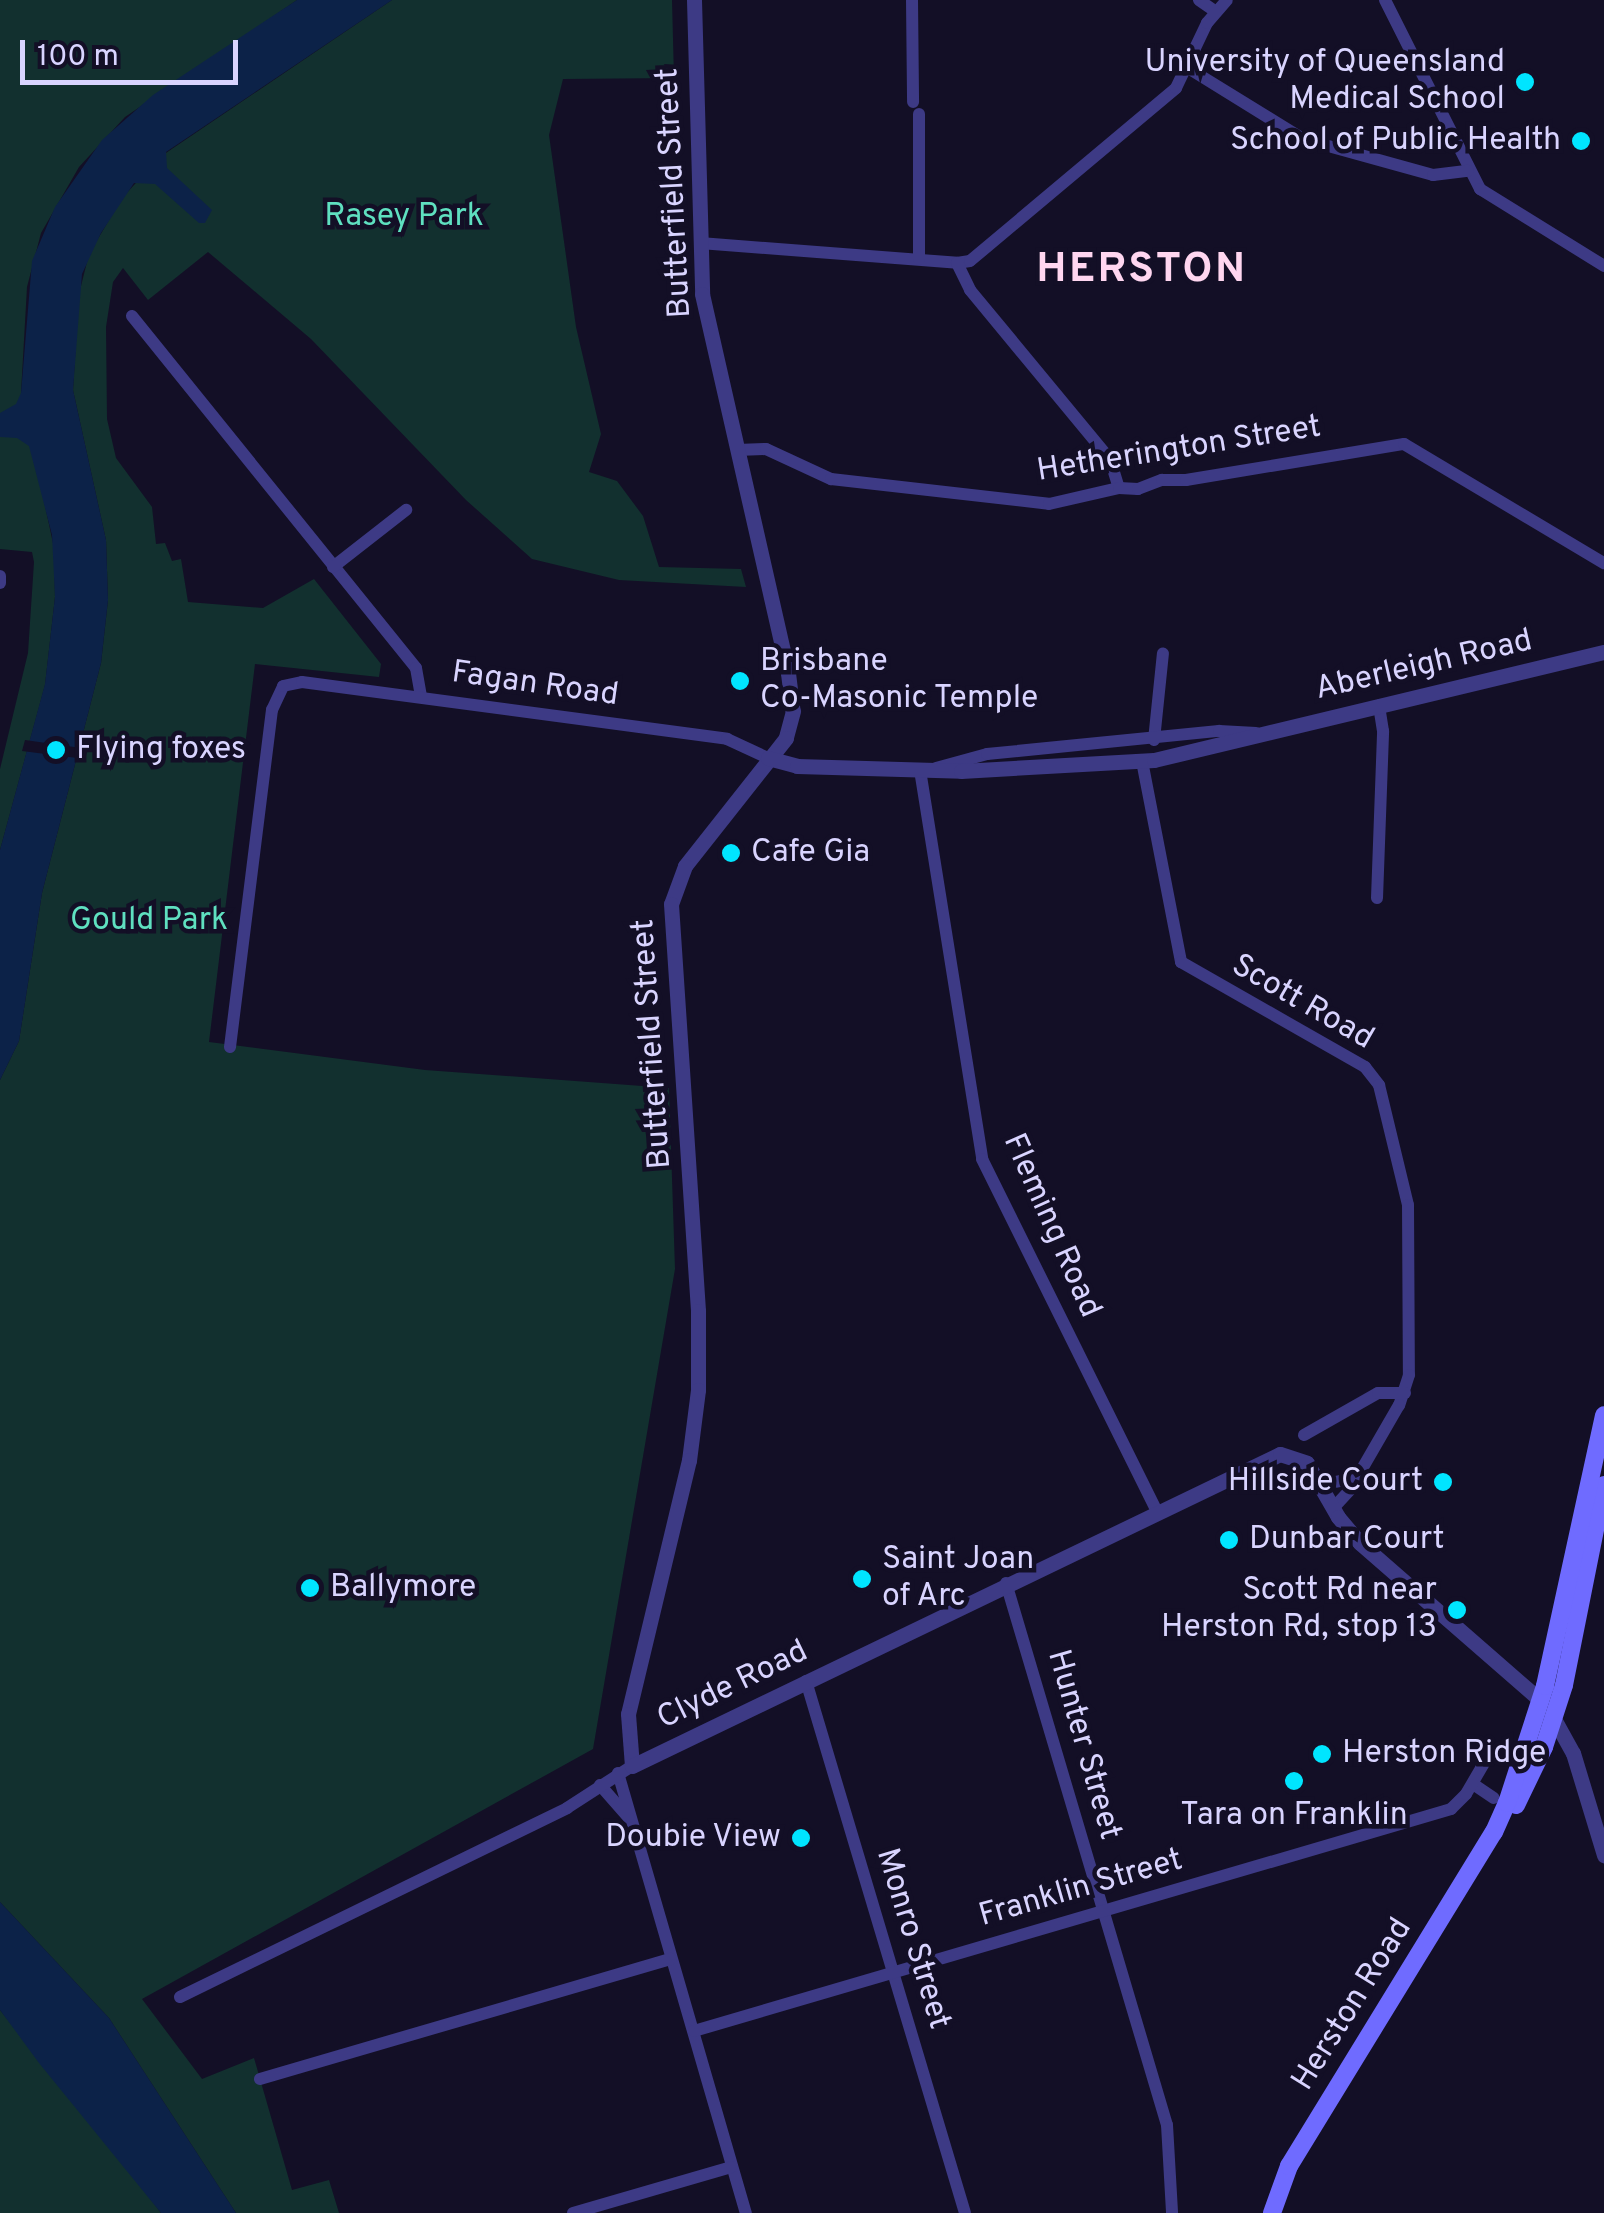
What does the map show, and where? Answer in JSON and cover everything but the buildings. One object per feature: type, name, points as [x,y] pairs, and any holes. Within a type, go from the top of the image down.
[{"type":"main road","name":"Herston Road","points":[[1494,1832],[1542,1701],[1604,1415]]},
{"type":"main road","points":[[1574,1553],[1585,1535],[1594,1495],[1604,1477]]},
{"type":"main road","name":"Herston Road","points":[[1272,2213],[1289,2166],[1494,1832],[1522,1794],[1554,1719],[1604,1485]]},
{"type":"main road","points":[[1542,1701],[1554,1719]]},
{"type":"street","name":"Butterfield Street","points":[[625,1769],[628,1714],[689,1460],[698,1390],[698,1312],[670,904],[684,866],[790,728],[792,694],[704,308],[694,0]]},
{"type":"street","points":[[912,0],[918,259]]},
{"type":"street","points":[[1199,0],[1215,11]]},
{"type":"street","points":[[700,243],[956,264],[976,257],[1176,88],[1215,11],[1227,0]]},
{"type":"street","points":[[1384,0],[1468,172],[1480,189],[1604,266]]},
{"type":"street","points":[[1188,68],[1303,139],[1433,175],[1468,172]]},
{"type":"street","points":[[956,264],[970,290],[1110,460],[1120,488]]},
{"type":"street","points":[[132,316],[416,668],[420,697]]},
{"type":"street","name":"Hetherington Street","points":[[737,450],[766,449],[831,479],[1049,504],[1120,488],[1138,489],[1162,480],[1186,480],[1404,444],[1604,562]]},
{"type":"street","points":[[333,567],[406,510]]},
{"type":"street","points":[[1154,740],[1164,652]]},
{"type":"street","name":"Aberleigh Road","points":[[768,758],[796,766],[924,770],[1142,761],[1189,754],[1256,733],[1604,652]]},
{"type":"street","name":"Fagan Road","points":[[230,1047],[272,710],[277,692],[290,682],[728,739],[768,758]]},
{"type":"street","points":[[1378,898],[1383,731],[1379,706]]},
{"type":"street","name":"Aberleigh Road","points":[[924,770],[982,755],[1220,731],[1256,733]]},
{"type":"street","name":"Scott Road","points":[[1142,761],[1181,962],[1365,1067],[1379,1085],[1408,1205],[1410,1375],[1405,1393],[1358,1469],[1350,1490],[1333,1508]]},
{"type":"street","name":"Fleming Road","points":[[924,770],[982,1159],[1156,1510]]},
{"type":"street","points":[[1304,1434],[1378,1393],[1405,1393]]},
{"type":"street","name":"Clyde Road","points":[[180,1997],[556,1814],[625,1769],[1277,1454],[1301,1458],[1318,1479]]},
{"type":"street","points":[[1358,1469],[1345,1480],[1318,1479],[1333,1508],[1360,1543],[1542,1701]]},
{"type":"street","name":"Hunter Street","points":[[1006,1583],[1167,2125],[1172,2213]]},
{"type":"street","name":"Monro Street","points":[[806,1681],[964,2213]]},
{"type":"street","points":[[1554,1719],[1573,1753],[1604,1855]]},
{"type":"street","name":"Franklin Street","points":[[694,2031],[1451,1808],[1473,1784],[1490,1753]]},
{"type":"street","points":[[625,1769],[635,1833],[746,2213]]},
{"type":"street","points":[[600,1784],[620,1804],[635,1833]]},
{"type":"street","points":[[1473,1784],[1494,1798]]},
{"type":"street","points":[[260,2079],[672,1958]]},
{"type":"street","points":[[573,2213],[732,2167]]},
{"type":"green space","points":[[0,0],[297,0],[125,117],[79,167],[41,233],[27,287],[21,393],[54,548],[55,597],[45,685],[0,850],[0,769],[28,653],[34,562],[32,552],[0,549]]},
{"type":"green space","name":"Ballymore","points":[[392,0],[672,0],[674,78],[563,79],[549,135],[576,327],[601,434],[589,472],[617,481],[643,516],[659,567],[741,569],[746,587],[619,580],[532,559],[466,500],[311,339],[208,252],[148,300],[123,268],[113,282],[106,327],[107,419],[116,458],[152,507],[156,544],[165,543],[172,561],[181,559],[188,602],[263,608],[314,579],[381,664],[379,677],[255,664],[209,1042],[425,1070],[669,1088],[675,1269],[593,1749],[142,1999],[202,2079],[254,2058],[292,2190],[329,2180],[339,2213],[236,2213],[109,2018],[0,1902],[0,1080],[19,1041],[42,893],[101,663],[108,600],[106,540],[73,390],[79,294],[89,254],[122,198],[160,157]]},
{"type":"green space","points":[[0,2010],[143,2189],[161,2213],[0,2213]]},
{"type":"water","points":[[297,0],[392,0],[166,152],[167,168],[212,210],[205,223],[199,223],[155,184],[134,183],[101,233],[82,274],[73,390],[106,540],[108,600],[101,663],[42,893],[19,1041],[0,1080],[0,850],[45,684],[55,597],[52,535],[29,446],[17,438],[0,437],[0,413],[16,404],[21,393],[32,261],[55,207],[102,140],[153,95]]},
{"type":"water","points":[[0,1902],[109,2018],[236,2213],[161,2213],[39,2063],[0,2010]]},
{"type":"pier","points":[[25,740],[88,749],[85,759],[22,751]]},
{"type":"place","name":"University of Queensland Medical School","points":[[1525,82]]},
{"type":"place","name":"School of Public Health","points":[[1581,141]]},
{"type":"place","name":"Brisbane Co-Masonic Temple","points":[[740,681]]},
{"type":"place","name":"Flying foxes","points":[[56,750]]},
{"type":"place","name":"Cafe Gia","points":[[731,853]]},
{"type":"place","name":"Hillside Court","points":[[1443,1482]]},
{"type":"place","name":"Dunbar Court","points":[[1229,1540]]},
{"type":"place","name":"Saint Joan of Arc","points":[[862,1579]]},
{"type":"place","name":"Ballymore","points":[[310,1588]]},
{"type":"place","name":"Scott Rd near Herston Rd, stop 13","points":[[1457,1610]]},
{"type":"place","name":"Herston Ridge","points":[[1322,1754]]},
{"type":"place","name":"Tara on Franklin","points":[[1294,1781]]},
{"type":"place","name":"Doubie View","points":[[801,1838]]},
{"type":"district","name":"HERSTON","points":[[1142,271]]},
{"type":"park label","name":"Rasey Park","points":[[404,217]]},
{"type":"park label","name":"Gould Park","points":[[149,921]]}]
